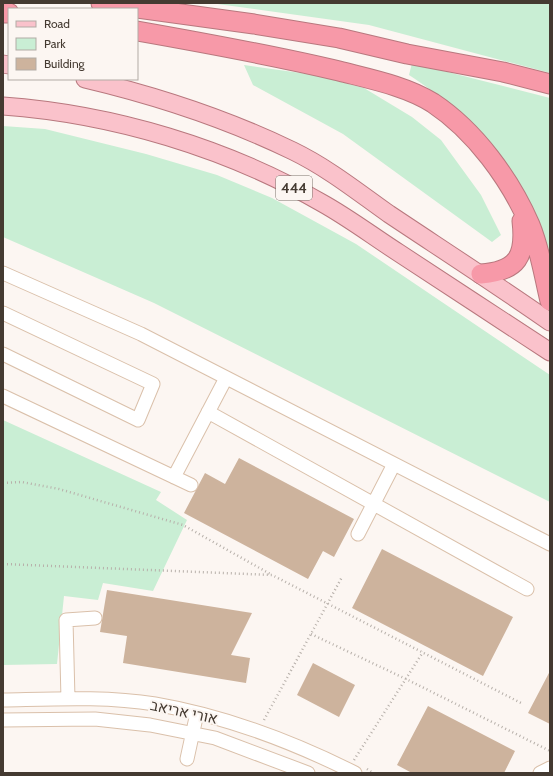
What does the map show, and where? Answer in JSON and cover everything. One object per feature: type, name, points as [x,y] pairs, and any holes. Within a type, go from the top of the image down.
[{"type":"highway","points":[[101,3],[137,8]]},
{"type":"highway","points":[[138,8],[254,24],[339,38],[407,54],[503,72],[550,84]]},
{"type":"highway","points":[[138,31],[305,63],[381,82],[433,103],[467,131],[494,164],[519,204],[530,226],[537,246],[550,301]]},
{"type":"highway","points":[[481,274],[504,270],[518,260],[524,242],[519,204]]},
{"type":"main road","name":"444","points":[[89,80],[133,90],[232,124],[294,152],[340,179],[550,322]]},
{"type":"main road","name":"444","points":[[11,107],[52,110],[136,128],[218,153],[272,177],[322,203],[550,352]]},
{"type":"main road","points":[[3,113],[11,107]]},
{"type":"street","points":[[3,273],[141,334],[550,544]]},
{"type":"street","points":[[3,313],[153,384],[138,420],[3,354]]},
{"type":"street","points":[[174,477],[226,378]]},
{"type":"street","points":[[3,396],[191,485]]},
{"type":"street","points":[[208,412],[527,589]]},
{"type":"street","points":[[358,534],[394,464]]},
{"type":"street","points":[[68,699],[66,620],[95,618]]},
{"type":"street","name":"אורי אריאב","points":[[3,700],[96,699],[154,704],[220,718],[304,748],[351,771]]},
{"type":"street","points":[[188,759],[197,713]]},
{"type":"street","name":"אורי אריאב","points":[[3,720],[95,719],[150,725],[193,732],[215,738],[308,773]]},
{"type":"street","points":[[540,773],[550,768]]},
{"type":"path","points":[[3,483],[22,482],[58,489],[183,525],[272,575],[521,703]]},
{"type":"path","points":[[3,564],[272,575]]},
{"type":"path","points":[[257,732],[342,577]]},
{"type":"path","points":[[311,634],[406,679],[550,751]]},
{"type":"path","points":[[351,771],[423,652]]},
{"type":"green space","points":[[210,3],[550,3],[550,73],[369,25]]},
{"type":"green space","points":[[412,63],[550,98],[550,270],[528,203],[507,164],[493,146],[462,115],[427,87],[409,75]]},
{"type":"green space","points":[[244,65],[315,75],[364,88],[412,117],[441,140],[481,195],[501,235],[492,242],[343,134],[253,85]]},
{"type":"green space","points":[[3,126],[45,129],[146,154],[217,175],[272,198],[356,244],[550,375],[550,502],[154,303],[3,237]]},
{"type":"green space","points":[[3,420],[161,492],[156,500],[187,520],[153,591],[103,583],[98,600],[64,596],[57,664],[3,665]]},
{"type":"building","points":[[239,458],[354,519],[334,557],[323,551],[308,579],[184,513],[205,473],[225,484]]},
{"type":"building","points":[[382,549],[513,617],[483,676],[352,608]]},
{"type":"building","points":[[107,590],[252,613],[231,655],[250,658],[246,683],[123,663],[127,636],[100,632]]},
{"type":"building","points":[[313,663],[355,685],[339,717],[297,695]]},
{"type":"building","points":[[550,671],[550,724],[528,713]]},
{"type":"building","points":[[428,706],[515,751],[504,773],[412,773],[397,765]]}]
